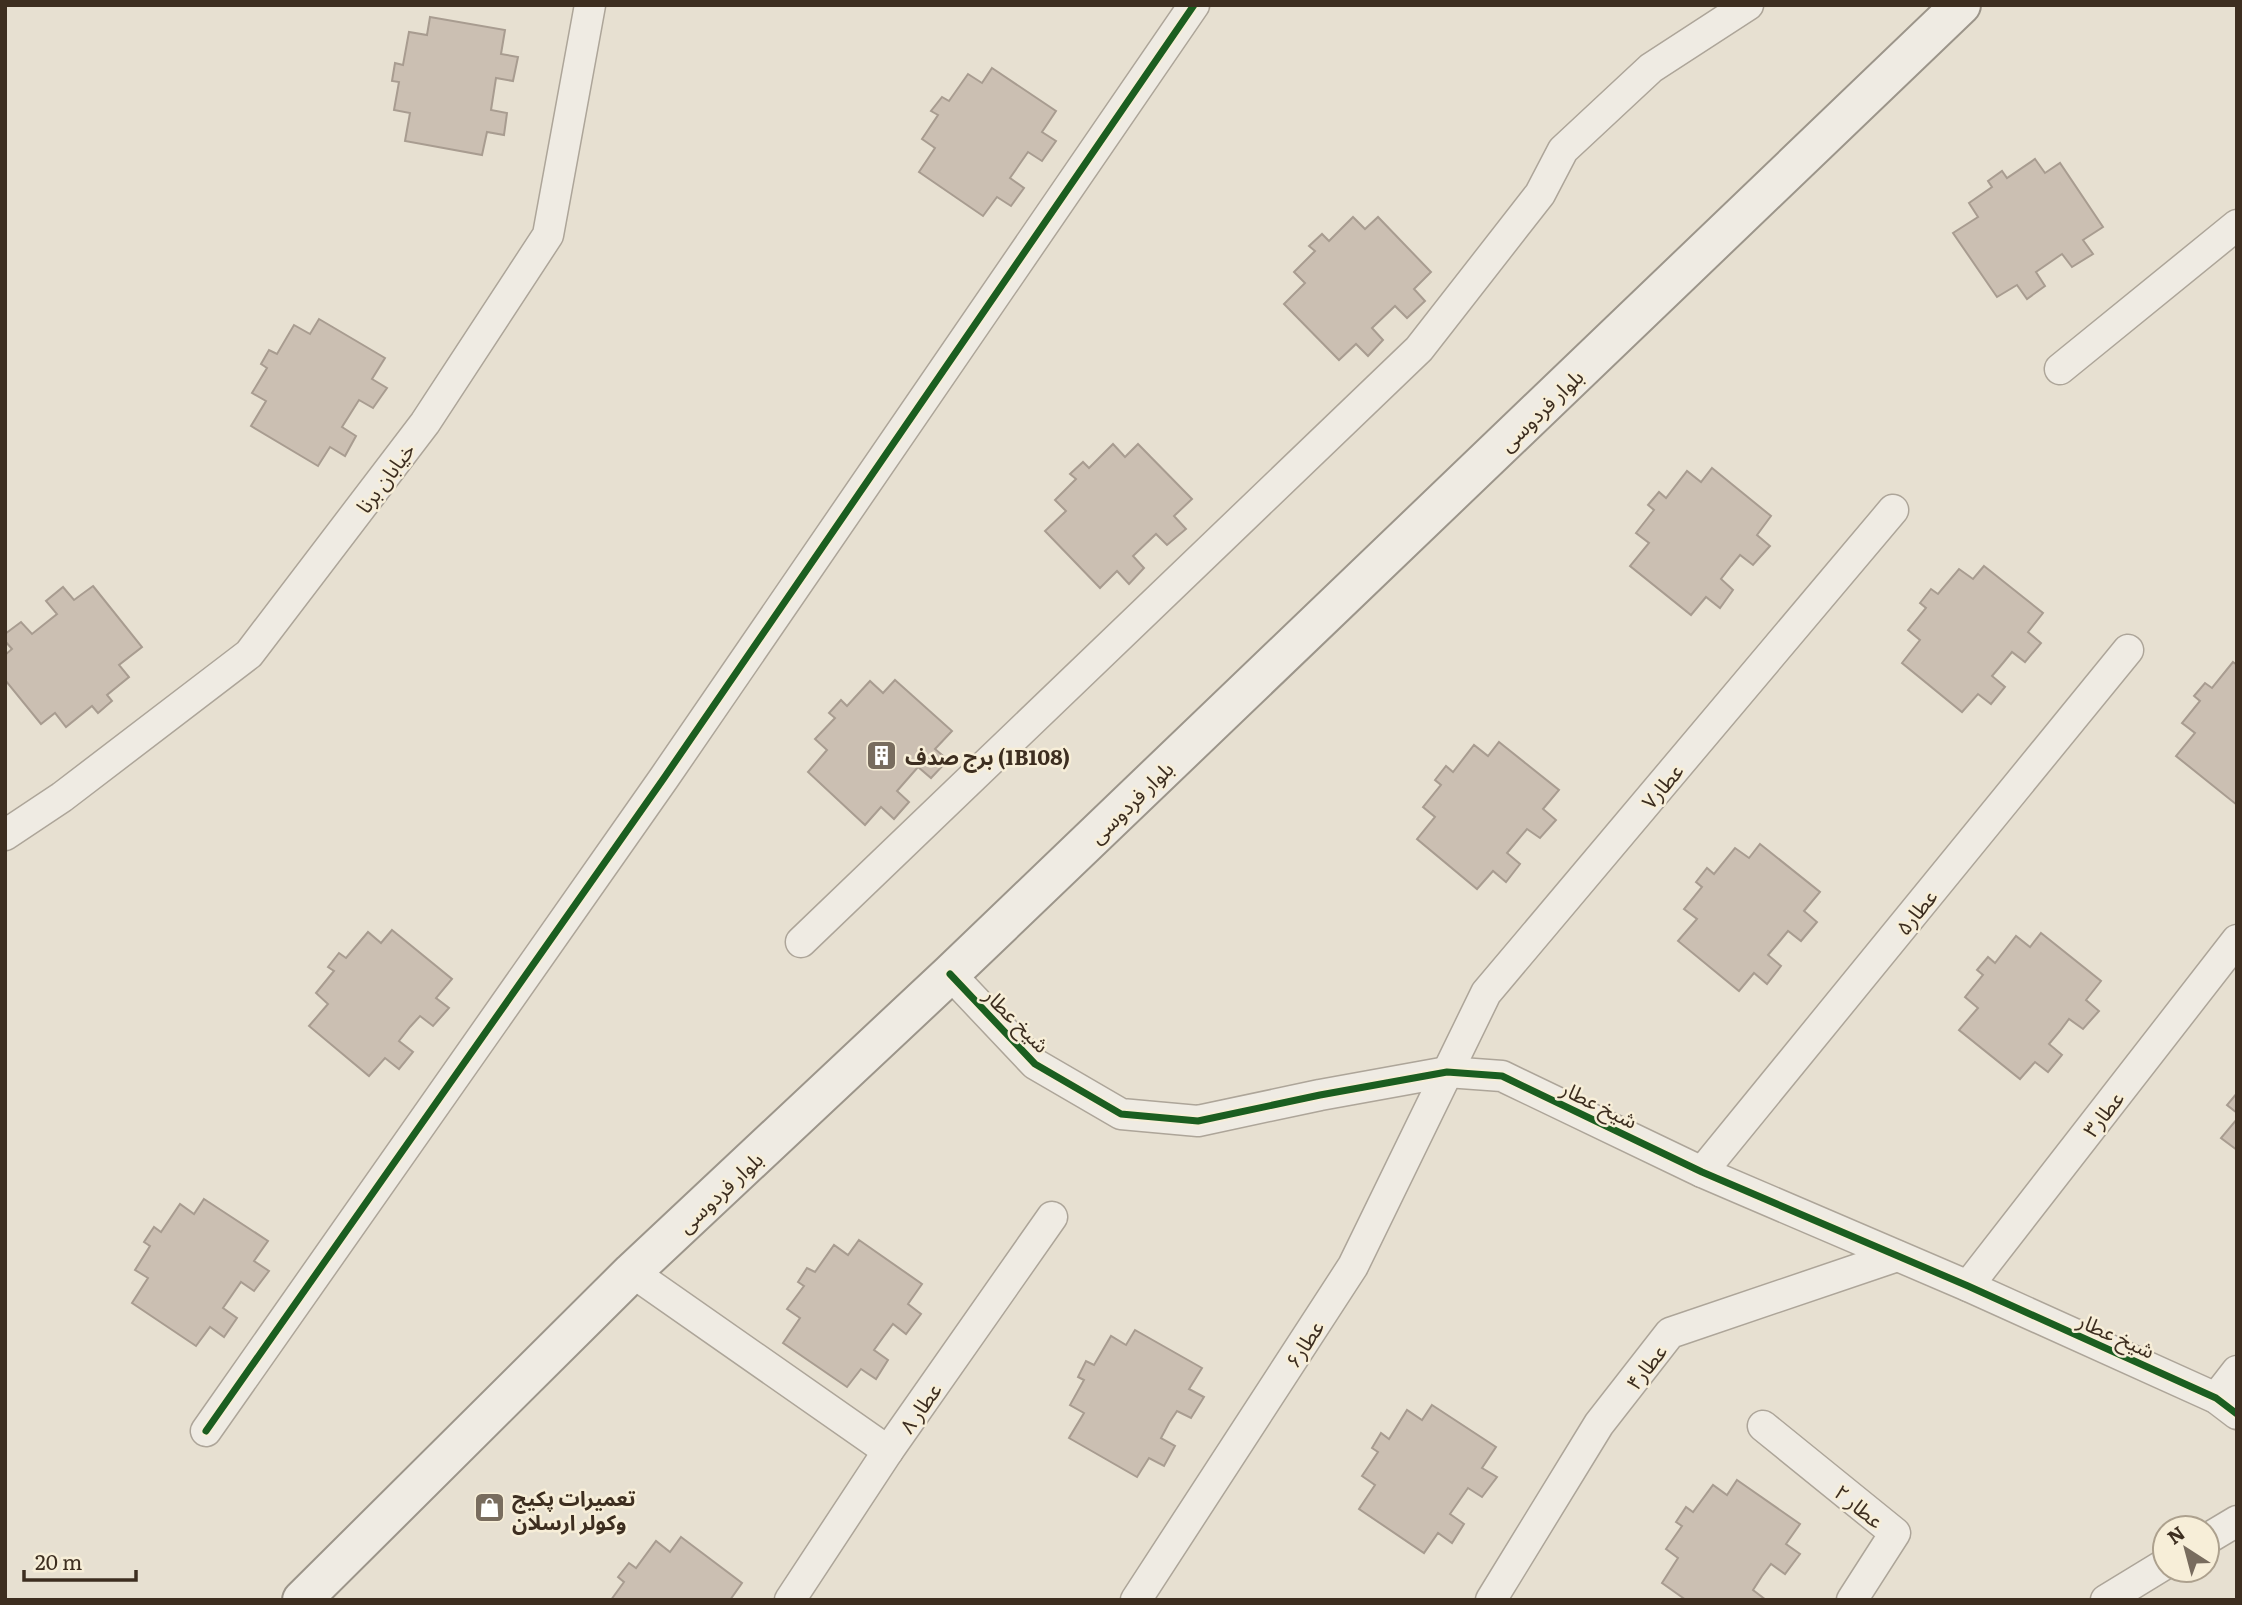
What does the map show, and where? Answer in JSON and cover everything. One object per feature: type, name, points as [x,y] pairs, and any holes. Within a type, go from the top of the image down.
[{"type":"main road","name":"بلوار فردوسی","points":[[302,1600],[632,1272],[950,974],[1961,5]]},
{"type":"street","name":"خیابان برنا","points":[[5,835],[62,797],[248,654],[425,423],[548,235],[590,5]]},
{"type":"street","points":[[206,1431],[664,778],[1194,5]]},
{"type":"street","points":[[801,942],[1419,349],[1540,194],[1563,150],[1651,68],[1748,5]]},
{"type":"street","points":[[2060,369],[2237,225]]},
{"type":"street","name":"عطار۷","points":[[1447,1072],[1486,993],[1893,510]]},
{"type":"street","name":"عطار۵","points":[[1702,1172],[2128,650]]},
{"type":"street","name":"عطار۳","points":[[1968,1286],[2237,940]]},
{"type":"street","name":"شیخ عطار","points":[[950,974],[1035,1064],[1121,1114],[1198,1121],[1447,1072],[1502,1076],[1702,1172],[1968,1286],[2227,1406]]},
{"type":"street","name":"عطار۶","points":[[1136,1600],[1353,1266],[1447,1072]]},
{"type":"street","name":"عطار ۸","points":[[790,1600],[888,1451],[1052,1217]]},
{"type":"street","name":"عطار۴","points":[[1491,1600],[1599,1424],[1670,1333],[1897,1256]]},
{"type":"street","points":[[632,1272],[888,1451]]},
{"type":"street","points":[[2227,1406],[2237,1371]]},
{"type":"street","name":"عطار ۲","points":[[1763,1426],[1895,1533],[1852,1600]]},
{"type":"street","points":[[2221,1531],[2237,1521]]},
{"type":"street","points":[[2106,1600],[2151,1573]]},
{"type":"building","points":[[430,17],[505,30],[501,54],[518,57],[513,81],[496,78],[491,110],[507,113],[504,135],[487,132],[482,155],[405,141],[410,113],[394,110],[399,82],[392,81],[395,63],[403,65],[409,32],[427,35]]},
{"type":"building","points":[[992,68],[1056,111],[1042,132],[1056,141],[1042,161],[1028,152],[1010,178],[1024,188],[1011,206],[997,197],[983,216],[919,172],[935,148],[922,139],[938,115],[931,111],[942,97],[949,101],[968,74],[982,83]]},
{"type":"building","points":[[2035,159],[2045,173],[2060,163],[2103,227],[2083,240],[2093,254],[2072,267],[2062,254],[2036,272],[2045,286],[2027,299],[2017,285],[1997,297],[1953,233],[1978,217],[1969,203],[1992,187],[1988,181],[2002,171],[2007,178]]},
{"type":"building","points":[[1353,217],[1365,229],[1378,217],[1431,272],[1414,289],[1425,301],[1407,318],[1395,306],[1372,328],[1383,340],[1368,356],[1356,344],[1339,360],[1284,304],[1305,283],[1294,272],[1315,251],[1309,246],[1322,234],[1329,241]]},
{"type":"building","points":[[319,319],[385,358],[372,379],[387,388],[373,408],[359,400],[342,427],[356,436],[345,456],[330,447],[318,466],[251,426],[266,401],[252,393],[267,368],[261,364],[269,350],[277,354],[294,325],[310,334]]},
{"type":"building","points":[[1113,444],[1125,457],[1138,444],[1192,499],[1174,516],[1186,529],[1167,545],[1156,534],[1133,556],[1144,568],[1129,584],[1117,571],[1100,588],[1045,531],[1066,511],[1055,500],[1076,479],[1070,474],[1083,462],[1089,468]]},
{"type":"building","points":[[1712,468],[1771,516],[1757,535],[1770,546],[1753,565],[1740,555],[1731,566],[1721,579],[1733,590],[1720,608],[1706,597],[1691,615],[1630,566],[1649,543],[1636,533],[1654,510],[1648,505],[1659,492],[1666,498],[1687,471],[1701,482]]},
{"type":"building","points":[[1984,566],[2043,613],[2028,632],[2041,643],[2025,662],[2012,652],[1992,676],[2005,687],[1991,704],[1978,694],[1962,712],[1902,663],[1920,640],[1908,630],[1926,608],[1920,603],[1931,589],[1938,594],[1959,569],[1973,579]]},
{"type":"building","points":[[93,586],[142,647],[119,665],[129,677],[107,695],[112,701],[98,713],[92,706],[66,727],[55,713],[41,724],[5,680],[5,655],[12,649],[5,641],[5,634],[21,622],[32,634],[57,614],[46,601],[63,587],[74,600]]},
{"type":"building","points":[[2233,662],[2237,665],[2237,805],[2176,756],[2195,733],[2182,723],[2200,701],[2194,696],[2205,683],[2212,688]]},
{"type":"building","name":"برج صدف (1B108)","points":[[895,680],[952,731],[935,749],[948,760],[931,778],[918,767],[897,791],[909,802],[894,819],[881,807],[865,825],[808,772],[827,750],[815,739],[835,718],[829,713],[841,700],[847,706],[870,681],[883,693]]},
{"type":"building","points":[[1499,742],[1559,790],[1543,809],[1556,820],[1540,838],[1527,829],[1507,853],[1520,864],[1506,882],[1493,871],[1477,889],[1417,839],[1435,817],[1423,807],[1441,785],[1435,780],[1446,766],[1453,772],[1474,745],[1488,756]]},
{"type":"building","points":[[1760,844],[1820,892],[1804,911],[1817,922],[1801,941],[1788,931],[1768,955],[1781,966],[1767,984],[1754,973],[1739,991],[1678,941],[1697,919],[1684,909],[1702,887],[1696,882],[1707,868],[1714,874],[1735,848],[1749,858]]},
{"type":"building","points":[[392,930],[452,979],[436,998],[449,1008],[433,1026],[420,1016],[410,1027],[399,1041],[413,1052],[399,1069],[385,1058],[369,1076],[309,1026],[328,1004],[316,993],[334,971],[328,967],[339,953],[346,958],[368,932],[381,943]]},
{"type":"building","points":[[2041,933],[2101,981],[2086,1000],[2099,1011],[2083,1029],[2069,1019],[2049,1044],[2062,1055],[2048,1072],[2035,1062],[2020,1079],[1959,1030],[1978,1008],[1965,997],[1983,975],[1977,970],[1988,957],[1995,963],[2016,936],[2030,947]]},
{"type":"building","points":[[2237,1093],[2237,1113],[2227,1105]]},
{"type":"building","points":[[2237,1119],[2237,1150],[2221,1138]]},
{"type":"building","points":[[204,1199],[268,1241],[254,1261],[269,1271],[254,1291],[241,1282],[223,1308],[237,1318],[224,1337],[210,1327],[196,1346],[132,1303],[148,1278],[135,1270],[150,1246],[144,1242],[154,1227],[161,1232],[180,1204],[194,1214]]},
{"type":"building","points":[[859,1240],[922,1284],[908,1304],[921,1314],[906,1334],[893,1324],[874,1350],[888,1360],[876,1379],[861,1369],[847,1387],[783,1343],[800,1318],[787,1309],[804,1286],[798,1282],[807,1268],[815,1272],[834,1245],[848,1255]]},
{"type":"building","points":[[1135,1330],[1202,1368],[1189,1389],[1204,1397],[1191,1418],[1177,1411],[1169,1423],[1161,1438],[1175,1446],[1164,1466],[1149,1458],[1137,1477],[1069,1438],[1084,1413],[1070,1405],[1084,1380],[1078,1377],[1086,1361],[1094,1365],[1111,1336],[1126,1345]]},
{"type":"building","points":[[1432,1405],[1496,1447],[1482,1468],[1497,1477],[1482,1497],[1468,1488],[1450,1514],[1464,1524],[1452,1543],[1438,1533],[1424,1553],[1359,1509],[1375,1485],[1362,1476],[1378,1452],[1372,1448],[1381,1433],[1389,1439],[1407,1410],[1422,1420]]},
{"type":"building","points":[[1737,1480],[1800,1524],[1786,1544],[1800,1554],[1785,1574],[1771,1564],[1762,1576],[1753,1590],[1766,1600],[1686,1600],[1662,1583],[1678,1558],[1666,1549],[1682,1526],[1676,1522],[1686,1507],[1693,1512],[1713,1485],[1727,1495]]},
{"type":"building","points":[[681,1537],[742,1583],[730,1600],[611,1600],[624,1582],[618,1577],[629,1563],[636,1568],[656,1541],[670,1552]]},
{"type":"cycle path","points":[[206,1431],[664,778],[1194,5]]},
{"type":"cycle path","points":[[950,974],[1035,1064],[1121,1114],[1198,1121],[1447,1072],[1502,1076],[1702,1172],[1968,1286],[2216,1398],[2237,1414]]},
{"type":"place","name":"برج صدف (1B108)","points":[[882,755]]},
{"type":"place","name":"تعمیرات پکیج وکولر ارسلان","points":[[489,1508]]}]
